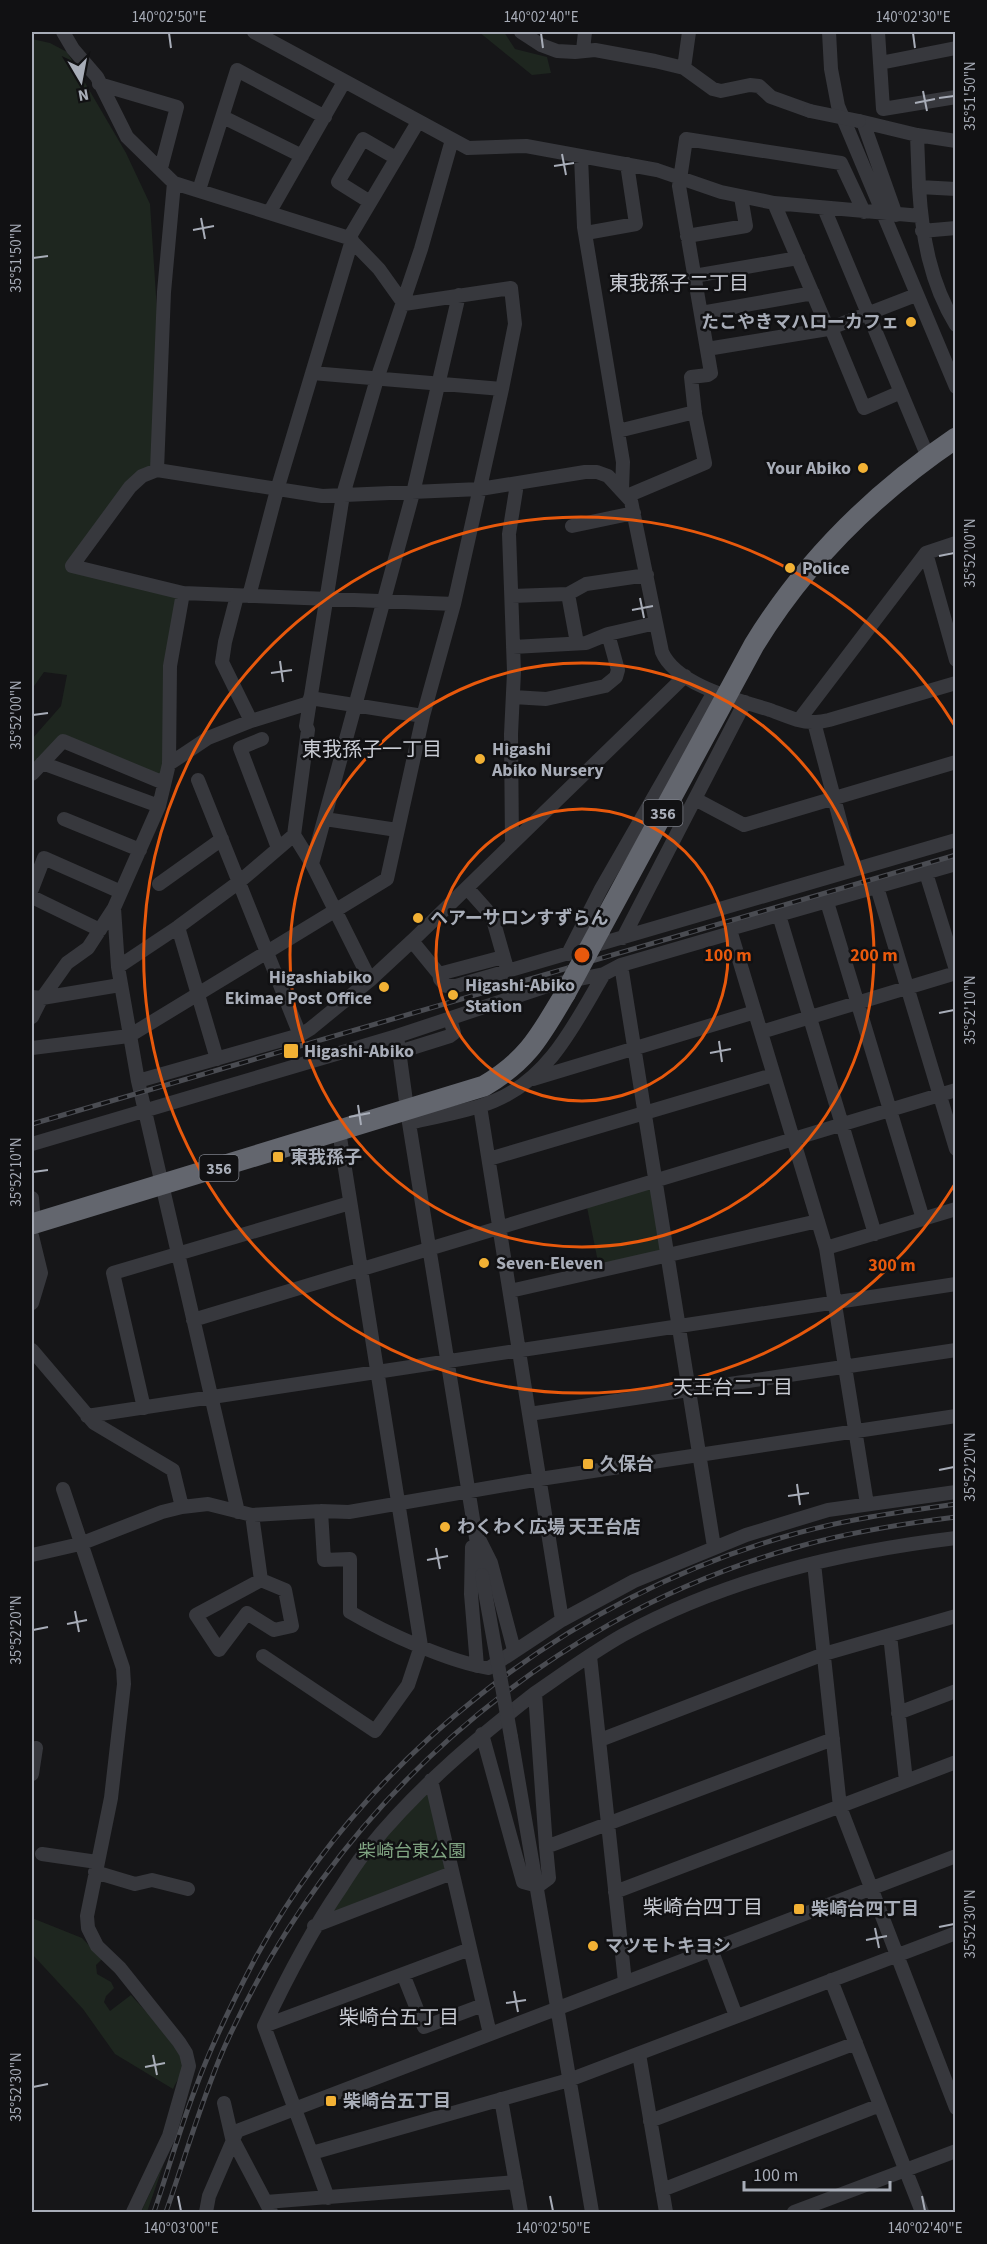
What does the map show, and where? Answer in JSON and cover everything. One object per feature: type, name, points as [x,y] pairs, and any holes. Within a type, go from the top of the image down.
[{"type":"highway","name":"356","points":[[32,1228],[162,1185],[339,1131],[408,1117],[484,1086],[512,1068],[537,1042],[565,994],[776,610],[817,558],[880,495],[956,438]]},
{"type":"street","points":[[63,32],[97,77],[127,137],[174,183],[351,239],[379,269],[404,304]]},
{"type":"street","points":[[254,32],[468,148],[516,145],[657,170],[721,192],[774,203],[921,216]]},
{"type":"street","points":[[521,32],[541,45],[557,51],[595,50],[684,68],[713,90],[759,86],[771,97],[810,111],[917,135],[956,141]]},
{"type":"street","points":[[583,50],[585,32]]},
{"type":"street","points":[[684,68],[689,32]]},
{"type":"street","points":[[829,32],[831,69],[838,106],[889,214]]},
{"type":"street","points":[[878,32],[883,108],[956,97]]},
{"type":"street","points":[[880,63],[956,48]]},
{"type":"street","points":[[199,190],[237,70],[324,117]]},
{"type":"street","points":[[269,213],[344,82]]},
{"type":"street","points":[[99,84],[177,107],[161,168]]},
{"type":"street","points":[[223,117],[302,156]]},
{"type":"street","points":[[251,721],[222,662],[225,642],[243,596],[277,490],[351,239],[370,202],[418,122]]},
{"type":"street","points":[[861,122],[916,295],[956,387]]},
{"type":"street","points":[[917,135],[922,231],[942,303],[956,325]]},
{"type":"street","points":[[370,202],[338,182],[363,139],[396,158]]},
{"type":"street","points":[[625,493],[705,463],[691,378],[711,373],[679,186],[686,139],[841,163],[864,212]]},
{"type":"street","points":[[370,980],[312,864],[294,834],[308,730],[306,726],[309,700],[343,495],[377,379],[404,304],[452,140]]},
{"type":"street","points":[[581,157],[583,217],[623,462],[625,493],[634,513],[665,661],[685,676],[728,697],[799,720],[814,722],[829,720],[956,683]]},
{"type":"street","points":[[586,233],[636,224],[627,164]]},
{"type":"street","points":[[157,470],[164,292],[174,183]]},
{"type":"street","points":[[919,187],[956,189]]},
{"type":"street","points":[[687,236],[746,226],[741,197]]},
{"type":"street","points":[[774,203],[864,408],[901,392]]},
{"type":"street","points":[[824,208],[928,457]]},
{"type":"street","points":[[922,231],[956,228]]},
{"type":"street","points":[[694,276],[798,258]]},
{"type":"street","points":[[32,1048],[129,1036],[387,879],[423,716],[454,604],[515,324],[511,288],[404,304]]},
{"type":"street","points":[[700,313],[813,293]]},
{"type":"street","points":[[312,864],[413,493],[459,295]]},
{"type":"street","points":[[707,350],[829,328],[916,295]]},
{"type":"street","points":[[312,373],[502,389]]},
{"type":"street","points":[[618,431],[695,412]]},
{"type":"street","points":[[454,604],[183,593],[72,566],[130,487],[142,476],[157,470],[305,495],[480,489],[597,472],[608,476],[625,493]]},
{"type":"street","points":[[512,844],[510,781],[514,672],[509,534],[517,484]]},
{"type":"street","points":[[572,526],[634,513]]},
{"type":"street","points":[[799,720],[926,553],[956,543]]},
{"type":"street","points":[[926,553],[956,660]]},
{"type":"street","points":[[512,596],[568,594],[586,584],[646,575]]},
{"type":"street","points":[[32,1017],[37,997],[68,963],[88,948],[114,908],[159,806],[169,764],[170,666],[183,593]]},
{"type":"street","points":[[568,594],[577,643]]},
{"type":"street","points":[[513,647],[586,643],[608,634],[656,623]]},
{"type":"street","points":[[513,698],[546,699],[605,686],[616,677],[618,670],[608,634]]},
{"type":"street","points":[[138,1081],[300,1035],[310,1029],[370,980],[412,941],[685,676]]},
{"type":"street","points":[[623,938],[695,799],[728,697]]},
{"type":"street","points":[[568,954],[601,890],[728,697]]},
{"type":"street","points":[[169,764],[208,738],[309,700],[423,716]]},
{"type":"street","points":[[814,722],[853,870]]},
{"type":"street","points":[[262,739],[240,748],[278,848]]},
{"type":"street","points":[[32,774],[63,741],[164,783]]},
{"type":"street","points":[[695,799],[744,825],[956,762]]},
{"type":"street","points":[[42,763],[159,806]]},
{"type":"street","points":[[198,780],[300,1035]]},
{"type":"street","points":[[63,819],[140,850]]},
{"type":"street","points":[[325,819],[397,830]]},
{"type":"street","points":[[118,967],[239,882],[294,834]]},
{"type":"street","points":[[159,885],[222,839]]},
{"type":"street","points":[[412,941],[446,986],[456,986],[956,840]]},
{"type":"street","points":[[32,889],[44,858],[121,892]]},
{"type":"street","points":[[867,1504],[826,1248],[731,933],[733,928],[956,864]]},
{"type":"street","points":[[760,1032],[956,972],[926,873]]},
{"type":"street","points":[[877,887],[956,1149]]},
{"type":"street","points":[[467,888],[492,916],[508,972]]},
{"type":"street","points":[[32,897],[100,930]]},
{"type":"street","points":[[827,902],[923,1219]]},
{"type":"street","points":[[114,908],[120,985],[138,1081],[211,1398],[245,1513],[261,1580]]},
{"type":"street","points":[[779,915],[875,1234]]},
{"type":"street","points":[[178,927],[217,1059]]},
{"type":"street","points":[[32,1144],[397,1036],[550,985],[604,974],[621,965],[731,933]]},
{"type":"street","points":[[439,974],[503,957]]},
{"type":"street","points":[[621,965],[677,1327],[714,1547]]},
{"type":"street","points":[[408,1117],[480,1106],[496,1100],[528,1080],[551,1059],[563,1044],[604,974]]},
{"type":"street","points":[[37,997],[120,985]]},
{"type":"street","points":[[528,1080],[755,1012]]},
{"type":"street","points":[[399,1052],[450,1036],[454,1033],[450,1019]]},
{"type":"street","points":[[397,1036],[474,1530],[538,1886],[592,2212]]},
{"type":"street","points":[[489,1159],[773,1075]]},
{"type":"street","points":[[193,1320],[956,1090]]},
{"type":"street","points":[[480,1106],[562,1620]]},
{"type":"street","points":[[263,1656],[375,1731],[408,1685],[421,1646],[339,1131]]},
{"type":"street","points":[[32,1198],[32,1228],[41,1273],[32,1303]]},
{"type":"street","points":[[144,1408],[113,1273],[350,1203]]},
{"type":"street","points":[[826,1248],[956,1209]]},
{"type":"street","points":[[510,1291],[818,1221]]},
{"type":"street","points":[[87,1416],[956,1284]]},
{"type":"street","points":[[32,1350],[94,1423],[173,1470],[182,1507]]},
{"type":"street","points":[[529,1414],[956,1350]]},
{"type":"street","points":[[32,1555],[80,1544],[162,1512],[182,1507],[208,1504],[245,1513],[349,1512],[540,1479],[956,1416]]},
{"type":"street","points":[[63,1489],[123,1668],[124,1684],[111,1798],[87,1916],[88,1928],[97,1946],[120,1968],[179,2042],[189,2066],[169,2136],[133,2212]]},
{"type":"street","points":[[321,1511],[324,1560],[350,1559],[350,1612],[370,1624],[421,1646],[489,1668],[562,1620],[634,1581],[714,1547],[828,1510],[956,1492]]},
{"type":"street","points":[[474,1530],[491,1563],[514,1650]]},
{"type":"street","points":[[474,1530],[471,1594],[477,1666]]},
{"type":"street","points":[[328,2198],[264,2026],[314,1926],[367,1849],[431,1780],[482,1734],[535,1693],[623,1635],[684,1605],[744,1582],[838,1557],[956,1538]]},
{"type":"street","points":[[814,1563],[840,1807],[956,2108]]},
{"type":"street","points":[[261,1580],[285,1590],[292,1626],[274,1630],[247,1613],[219,1650],[196,1615],[261,1580]]},
{"type":"street","points":[[600,1740],[824,1654],[956,1616]]},
{"type":"street","points":[[890,1635],[906,1781]]},
{"type":"street","points":[[591,1656],[625,1982]]},
{"type":"street","points":[[898,1713],[956,1691]]},
{"type":"street","points":[[535,1693],[549,1878],[538,1886]]},
{"type":"street","points":[[482,1734],[523,1882],[538,1886]]},
{"type":"street","points":[[546,1847],[833,1738]]},
{"type":"street","points":[[32,1774],[36,1748]]},
{"type":"street","points":[[615,1892],[956,1762]]},
{"type":"street","points":[[431,1780],[490,2034]]},
{"type":"street","points":[[42,1854],[96,1867],[135,1884],[152,1880],[188,1889]]},
{"type":"street","points":[[206,2212],[209,2196],[232,2138],[237,2131],[956,1856]]},
{"type":"street","points":[[314,1926],[452,1873]]},
{"type":"street","points":[[312,2153],[569,2080],[956,1933]]},
{"type":"street","points":[[264,2026],[470,1949]]},
{"type":"street","points":[[711,1949],[736,2016]]},
{"type":"street","points":[[404,1974],[424,2027],[483,2005]]},
{"type":"street","points":[[831,1980],[922,2212]]},
{"type":"street","points":[[650,2121],[856,2043]]},
{"type":"street","points":[[639,2054],[666,2212]]},
{"type":"street","points":[[501,2099],[521,2212]]},
{"type":"street","points":[[224,2103],[232,2138],[268,2207],[328,2198],[516,2182]]},
{"type":"street","points":[[662,2190],[880,2106]]},
{"type":"street","points":[[794,2212],[956,2151]]},
{"type":"green space","points":[[479,32],[504,32],[515,49],[547,57],[551,73],[532,75]]},
{"type":"green space","points":[[32,39],[50,43],[67,52],[126,153],[150,204],[160,357],[157,470],[130,487],[72,565],[183,593],[164,783],[63,741],[32,774],[32,739],[61,706],[67,675],[44,672],[32,689]]},
{"type":"green space","points":[[652,1187],[662,1253],[599,1267],[587,1207]]},
{"type":"green space","name":"柴崎台東公園","points":[[429,1788],[448,1870],[335,1915],[330,1912],[362,1865]]},
{"type":"green space","points":[[32,1918],[82,1938],[102,1959],[96,1965],[97,1974],[111,1982],[114,1988],[106,1996],[104,2002],[110,2011],[131,1995],[171,2040],[182,2060],[183,2067],[173,2089],[115,2054],[83,2009],[32,1954]]},
{"type":"green space","points":[[164,2163],[147,2212],[141,2212]]},
{"type":"railway","points":[[32,1124],[956,855]]},
{"type":"railway","points":[[154,2212],[202,2071],[256,1957],[302,1884],[355,1815],[415,1752],[480,1695],[551,1644],[626,1600],[705,1564],[787,1536],[870,1517],[956,1504]]},
{"type":"railway","points":[[166,2212],[224,2048],[269,1961],[322,1879],[383,1804],[452,1736],[528,1676],[610,1624],[697,1582],[810,1543],[872,1530],[956,1517]]},
{"type":"place","name":"たこやきマハローカフェ","points":[[911,322]]},
{"type":"place","name":"Your Abiko","points":[[863,468]]},
{"type":"place","name":"Police","points":[[790,568]]},
{"type":"place","name":"Higashi Abiko Nursery","points":[[480,759]]},
{"type":"place","name":"ヘアーサロンすずらん","points":[[418,918]]},
{"type":"place","name":"Higashiabiko Ekimae Post Office","points":[[384,987]]},
{"type":"place","name":"Higashi-Abiko Station","points":[[453,995]]},
{"type":"place","name":"Higashi-Abiko","points":[[291,1051]]},
{"type":"place","name":"東我孫子","points":[[278,1157]]},
{"type":"place","name":"Seven-Eleven","points":[[484,1263]]},
{"type":"place","name":"久保台","points":[[588,1464]]},
{"type":"place","name":"わくわく広場 天王台店","points":[[445,1527]]},
{"type":"place","name":"柴崎台四丁目","points":[[799,1909]]},
{"type":"place","name":"マツモトキヨシ","points":[[593,1946]]},
{"type":"place","name":"柴崎台五丁目","points":[[331,2101]]},
{"type":"district","name":"東我孫子二丁目","points":[[679,283]]},
{"type":"district","name":"東我孫子一丁目","points":[[372,749]]},
{"type":"district","name":"天王台二丁目","points":[[733,1387]]},
{"type":"district","name":"柴崎台四丁目","points":[[703,1907]]},
{"type":"district","name":"柴崎台五丁目","points":[[399,2017]]}]
